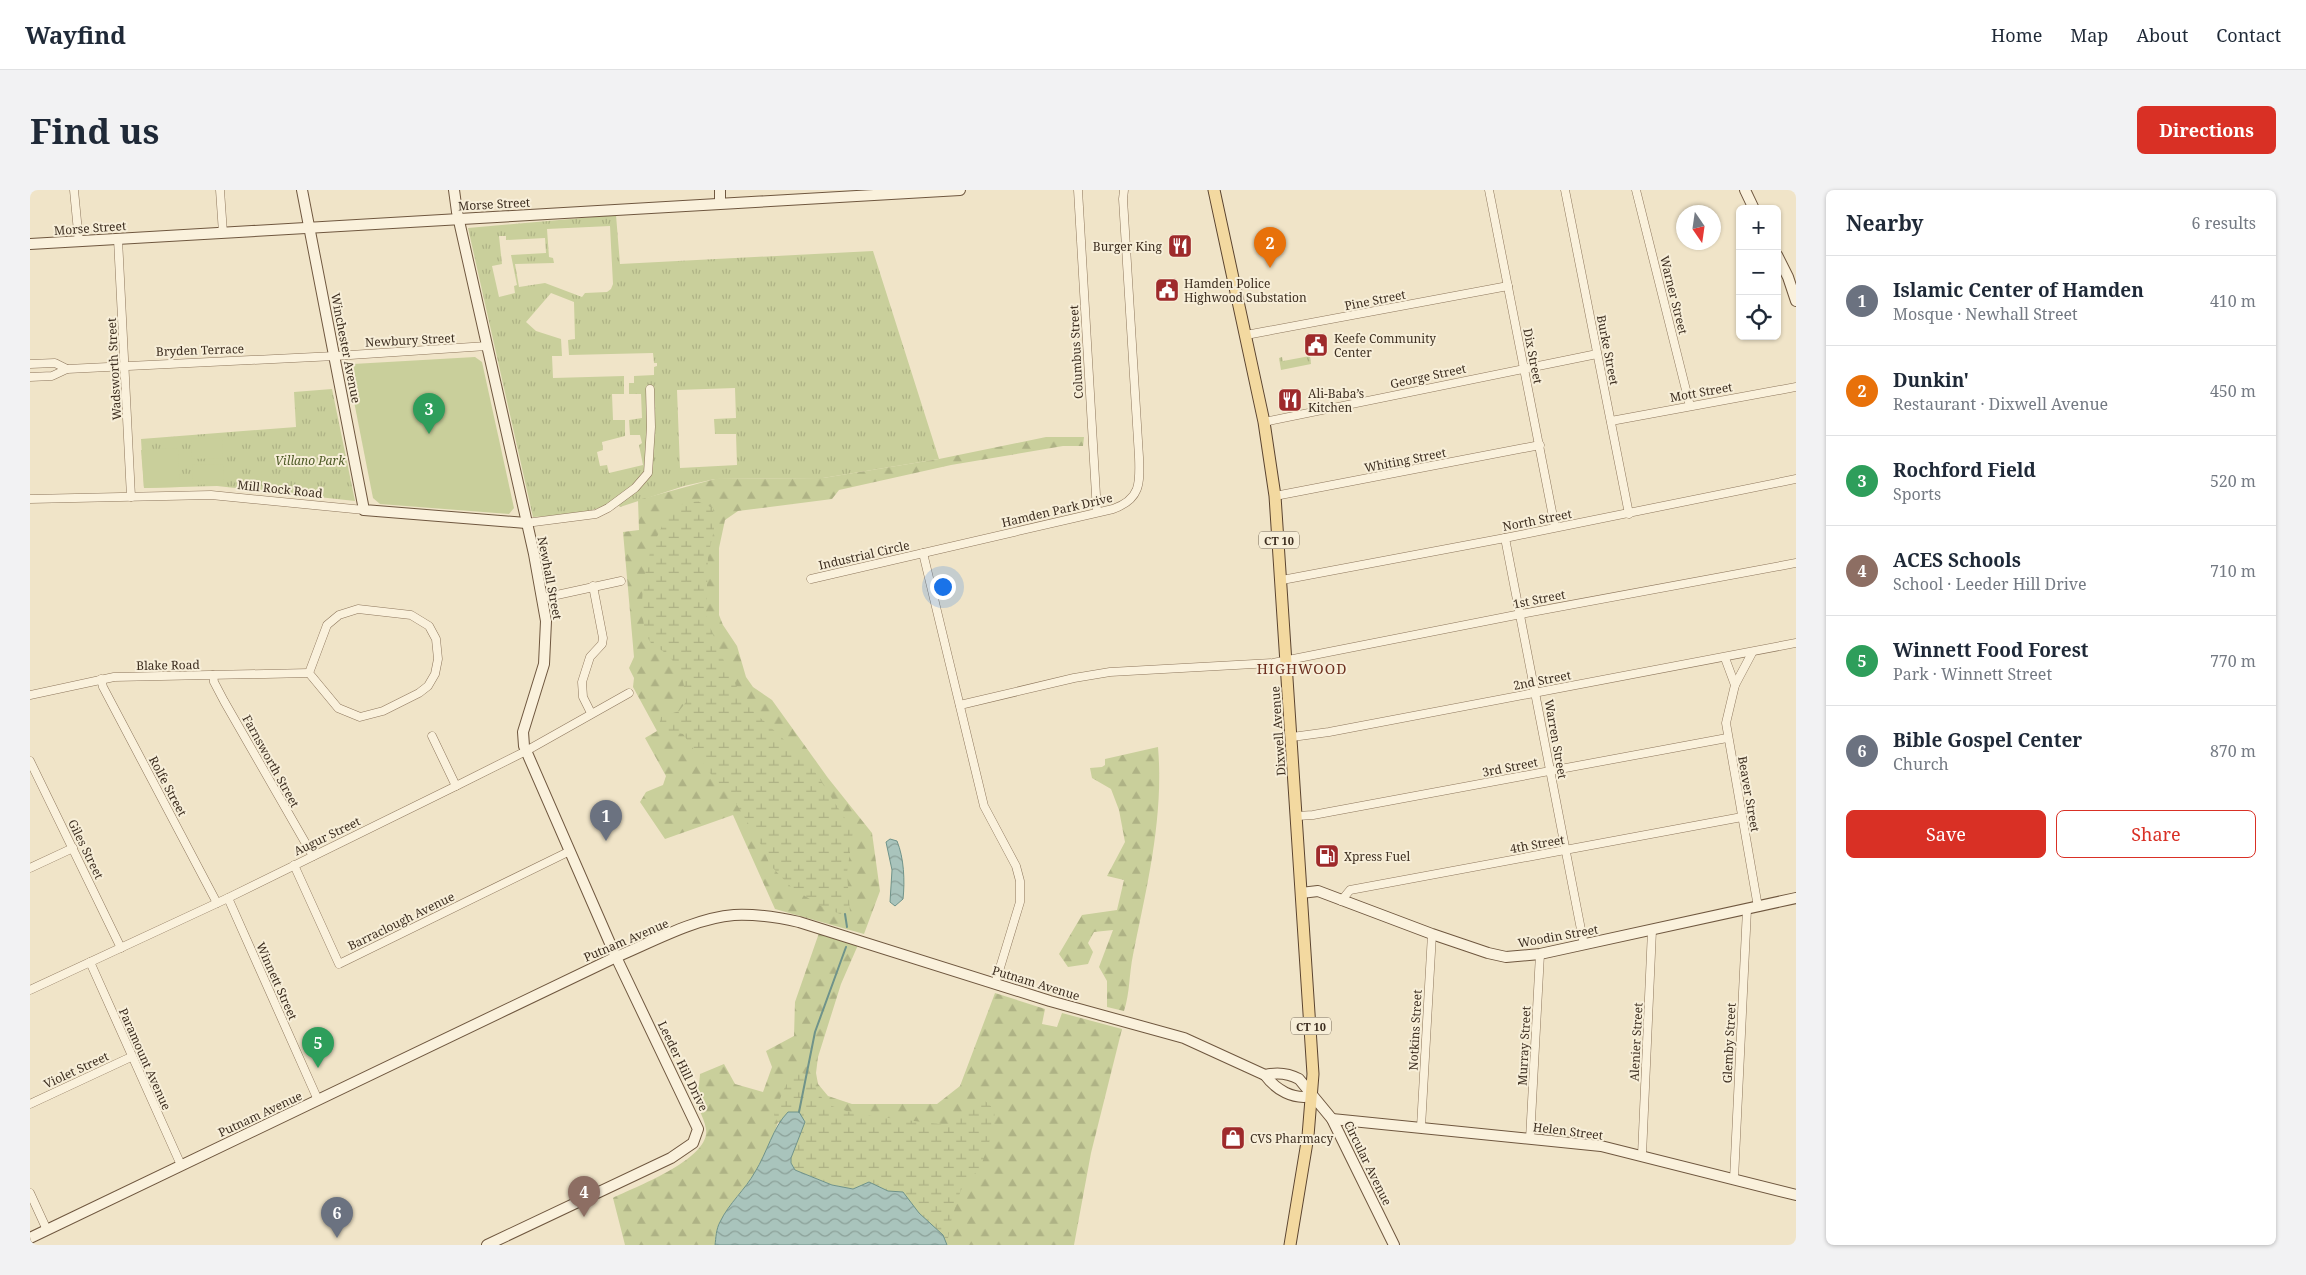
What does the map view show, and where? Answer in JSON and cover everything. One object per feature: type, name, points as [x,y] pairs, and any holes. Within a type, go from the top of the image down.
[{"type":"main road","name":"Winchester Avenue","points":[[302,190],[364,510]]},
{"type":"main road","name":"Newhall Street","points":[[454,190],[458,219],[543,598],[547,629],[542,670],[523,732],[526,751],[616,957]]},
{"type":"main road","points":[[720,190],[720,203]]},
{"type":"main road","name":"Morse Street","points":[[30,244],[720,203],[814,194],[960,190]]},
{"type":"main road","name":"Dixwell Avenue","points":[[1214,190],[1264,422],[1275,496],[1282,580],[1312,1051],[1312,1096],[1290,1245]]},
{"type":"main road","points":[[1745,190],[1752,205]]},
{"type":"main road","points":[[1781,263],[1796,301]]},
{"type":"main road","name":"Mill Rock Road","points":[[364,510],[526,523]]},
{"type":"main road","name":"Woodin Street","points":[[1301,893],[1318,891],[1432,934],[1495,955],[1521,956],[1584,945],[1796,898]]},
{"type":"main road","name":"Putnam Avenue","points":[[30,1238],[616,957],[714,918],[732,915],[769,916],[799,922],[995,984],[1184,1038],[1265,1075],[1270,1082],[1291,1096],[1302,1098],[1312,1096],[1304,1084],[1292,1075],[1279,1073],[1265,1075]]},
{"type":"main road","name":"Leeder Hill Drive","points":[[487,1245],[671,1158],[693,1142],[696,1137],[698,1129],[696,1122],[616,957]]},
{"type":"main road","name":"Circular Avenue","points":[[1312,1096],[1332,1118],[1394,1245]]},
{"type":"main road","name":"Helen Street","points":[[1332,1118],[1601,1146],[1796,1195]]},
{"type":"street","points":[[74,190],[79,242]]},
{"type":"street","points":[[220,190],[222,232]]},
{"type":"street","name":"Columbus Street","points":[[1078,190],[1097,512]]},
{"type":"street","name":"Hamden Park Drive","points":[[923,553],[1122,505],[1131,499],[1136,492],[1140,480],[1124,190]]},
{"type":"street","name":"Dix Street","points":[[1489,190],[1555,527]]},
{"type":"street","name":"Burke Street","points":[[1565,190],[1629,514]]},
{"type":"street","name":"Warner Street","points":[[1636,190],[1690,406]]},
{"type":"street","name":"Wadsworth Street","points":[[118,239],[131,497]]},
{"type":"street","name":"Pine Street","points":[[1246,335],[1508,286]]},
{"type":"street","name":"Newbury Street","points":[[335,356],[487,346]]},
{"type":"street","name":"George Street","points":[[1264,422],[1597,354]]},
{"type":"street","name":"Bryden Terrace","points":[[30,378],[52,376],[66,369],[335,356]]},
{"type":"street","name":"Bryden Terrace","points":[[30,364],[55,363],[66,369]]},
{"type":"street","name":"Mott Street","points":[[1611,421],[1796,387]]},
{"type":"street","points":[[526,523],[596,514],[608,508],[635,488],[648,473],[651,427],[650,390]]},
{"type":"street","name":"Whiting Street","points":[[1275,496],[1540,445]]},
{"type":"street","name":"North Street","points":[[1282,580],[1629,514],[1796,479]]},
{"type":"street","name":"Mill Rock Road","points":[[30,499],[211,495],[364,510]]},
{"type":"street","name":"Warren Street","points":[[1506,538],[1564,850],[1584,945]]},
{"type":"street","points":[[923,553],[984,806],[1016,866],[1020,881],[1020,902],[995,984]]},
{"type":"street","name":"Industrial Circle","points":[[811,579],[923,553]]},
{"type":"street","name":"1st Street","points":[[1287,660],[1796,563]]},
{"type":"street","points":[[543,598],[621,580]]},
{"type":"street","points":[[591,713],[581,689],[590,657],[602,644],[603,638],[593,586]]},
{"type":"street","points":[[370,610],[411,615],[429,626],[436,639],[438,658],[435,674],[428,686],[419,693],[375,715],[360,717],[344,712],[333,703],[309,673],[327,625],[348,611],[370,610]]},
{"type":"street","name":"2nd Street","points":[[1292,737],[1314,735],[1752,653],[1796,643]]},
{"type":"street","name":"Beaver Street","points":[[1752,653],[1735,685],[1728,708],[1727,738],[1758,907]]},
{"type":"street","points":[[1725,658],[1735,685]]},
{"type":"street","points":[[960,705],[1066,680],[1110,672],[1273,663],[1287,660]]},
{"type":"street","name":"Blake Road","points":[[30,695],[101,679],[309,673]]},
{"type":"street","name":"Farnsworth Street","points":[[214,675],[214,682],[221,695],[313,856]]},
{"type":"street","name":"Rolfe Street","points":[[101,679],[107,694],[217,902]]},
{"type":"street","name":"Augur Street","points":[[30,990],[228,898],[456,786],[526,751],[629,693]]},
{"type":"street","points":[[432,736],[456,786]]},
{"type":"street","name":"3rd Street","points":[[1297,816],[1313,816],[1727,738]]},
{"type":"street","name":"Giles Street","points":[[30,761],[121,948]]},
{"type":"street","name":"4th Street","points":[[1341,901],[1350,890],[1742,817]]},
{"type":"street","points":[[30,868],[73,848]]},
{"type":"street","name":"Barraclough Avenue","points":[[294,865],[339,964],[570,851]]},
{"type":"street","name":"Winnett Street","points":[[228,898],[318,1100]]},
{"type":"street","name":"Glemby Street","points":[[1734,1179],[1747,909]]},
{"type":"street","name":"Alenier Street","points":[[1642,1156],[1652,930]]},
{"type":"street","name":"Notkins Street","points":[[1421,1127],[1432,934]]},
{"type":"street","name":"Murray Street","points":[[1530,1139],[1540,954]]},
{"type":"street","name":"Paramount Avenue","points":[[90,962],[181,1165]]},
{"type":"street","name":"Violet Street","points":[[30,1104],[131,1056]]},
{"type":"street","points":[[30,1193],[47,1230]]},
{"type":"green space","points":[[616,215],[620,264],[873,251],[939,459],[823,478],[715,479],[684,486],[620,507],[615,501],[585,512],[533,517],[468,228]],"holes":[[[610,226],[613,284],[611,289],[607,292],[585,293],[582,297],[545,283],[519,287],[515,264],[554,263],[553,258],[549,257],[547,229]],[[499,236],[506,236],[506,240],[545,238],[546,253],[511,255],[517,285],[514,286],[515,293],[499,297],[492,266],[502,264]],[[551,293],[574,302],[575,339],[568,340],[569,355],[653,353],[654,363],[657,363],[657,366],[654,367],[654,375],[634,376],[634,383],[629,383],[629,394],[641,394],[642,418],[629,420],[630,435],[640,435],[642,443],[639,445],[643,465],[609,473],[607,465],[600,466],[597,452],[603,450],[602,442],[625,436],[625,420],[613,420],[612,394],[624,394],[624,376],[553,378],[552,356],[562,356],[561,339],[536,331],[526,322]],[[735,388],[736,418],[714,419],[715,434],[736,434],[737,465],[680,468],[677,390]]]},
{"type":"green space","points":[[1310,356],[1311,364],[1281,370],[1279,358],[1282,357],[1283,361]]},
{"type":"green space","points":[[475,357],[482,362],[514,508],[509,514],[380,504],[373,498],[348,371],[353,364]]},
{"type":"green space","name":"Villano Park","points":[[332,389],[355,501],[217,486],[144,488],[141,439],[296,427],[294,392]]},
{"type":"green space","points":[[1046,437],[1084,437],[1083,446],[1063,446],[951,465],[839,490],[832,499],[738,511],[725,520],[719,548],[719,615],[723,625],[737,646],[746,677],[753,687],[772,700],[828,778],[872,833],[880,891],[864,934],[775,909],[733,815],[665,839],[640,802],[646,792],[663,785],[666,776],[645,738],[657,731],[633,687],[634,678],[629,668],[634,657],[623,532],[639,530],[638,500],[715,479],[823,478],[939,459]]},
{"type":"green space","points":[[222,438],[223,458],[192,459],[191,439]]},
{"type":"green space","points":[[178,448],[180,487],[144,488],[141,450]]},
{"type":"green space","points":[[223,464],[224,484],[193,485],[192,465]]},
{"type":"green space","points":[[697,501],[713,508],[714,530],[708,556],[706,616],[720,653],[739,691],[751,709],[796,751],[815,772],[853,831],[847,873],[850,912],[840,914],[821,906],[792,888],[770,865],[763,848],[734,800],[710,773],[683,734],[667,731],[659,725],[661,717],[679,711],[686,702],[683,681],[678,668],[664,652],[650,642],[645,630],[642,597],[645,574],[650,553],[669,507]]},
{"type":"green space","points":[[1158,747],[1159,799],[1153,851],[1124,1011],[1107,1007],[1107,981],[1099,967],[1113,930],[1094,932],[1088,943],[1093,952],[1088,964],[1068,967],[1059,954],[1082,915],[1117,910],[1124,880],[1107,876],[1125,842],[1119,810],[1111,789],[1092,778],[1090,768],[1102,767],[1105,765],[1105,759]]},
{"type":"green space","points":[[819,933],[858,945],[841,984],[818,1057],[816,1073],[818,1084],[828,1096],[852,1104],[937,1104],[960,1086],[995,993],[1045,1009],[1042,1024],[1057,1027],[1062,1013],[1122,1029],[1091,1153],[1074,1245],[947,1245],[778,1122],[758,1169],[725,1214],[715,1245],[625,1245],[613,1198],[670,1171],[697,1151],[704,1140],[705,1124],[689,1090],[699,1085],[700,1074],[724,1064],[735,1084],[763,1092],[772,1067],[766,1051],[794,1036],[795,1002]]},
{"type":"green space","points":[[794,1070],[807,1075],[826,1104],[855,1114],[948,1125],[964,1112],[984,1100],[995,1110],[993,1131],[981,1166],[961,1190],[952,1217],[947,1244],[943,1235],[918,1213],[903,1192],[888,1191],[869,1183],[853,1189],[832,1185],[795,1170],[791,1163],[791,1158],[805,1122],[788,1112],[778,1122],[774,1115],[783,1091]]},
{"type":"water","points":[[890,839],[897,841],[903,870],[903,899],[895,906],[890,902],[892,870],[886,842]]},
{"type":"water","points":[[788,1112],[799,1112],[805,1122],[791,1158],[791,1163],[795,1170],[832,1185],[853,1189],[869,1182],[888,1191],[903,1192],[919,1213],[943,1235],[947,1245],[715,1245],[716,1234],[724,1215],[751,1179],[778,1125]]},
{"type":"waterway","points":[[845,914],[847,927]]},
{"type":"waterway","points":[[799,1112],[815,1032],[846,947]]},
{"type":"place","name":"Burger King","points":[[1180,246]]},
{"type":"place","name":"Dunkin'","points":[[1270,268]]},
{"type":"place","name":"Hamden Police Highwood Substation","points":[[1167,290]]},
{"type":"place","name":"Keefe Community Center","points":[[1316,345]]},
{"type":"place","name":"Ali-Baba’s Kitchen","points":[[1290,400]]},
{"type":"place","name":"Rochford Field","points":[[429,434]]},
{"type":"place","name":"Islamic Center of Hamden","points":[[606,841]]},
{"type":"place","name":"Xpress Fuel","points":[[1327,856]]},
{"type":"place","name":"Winnett Food Forest","points":[[318,1068]]},
{"type":"place","name":"CVS Pharmacy","points":[[1233,1138]]},
{"type":"place","name":"ACES Schools","points":[[584,1217]]},
{"type":"place","name":"Bible Gospel Center","points":[[337,1238]]},
{"type":"district","name":"HIGHWOOD","points":[[1302,668]]}]
